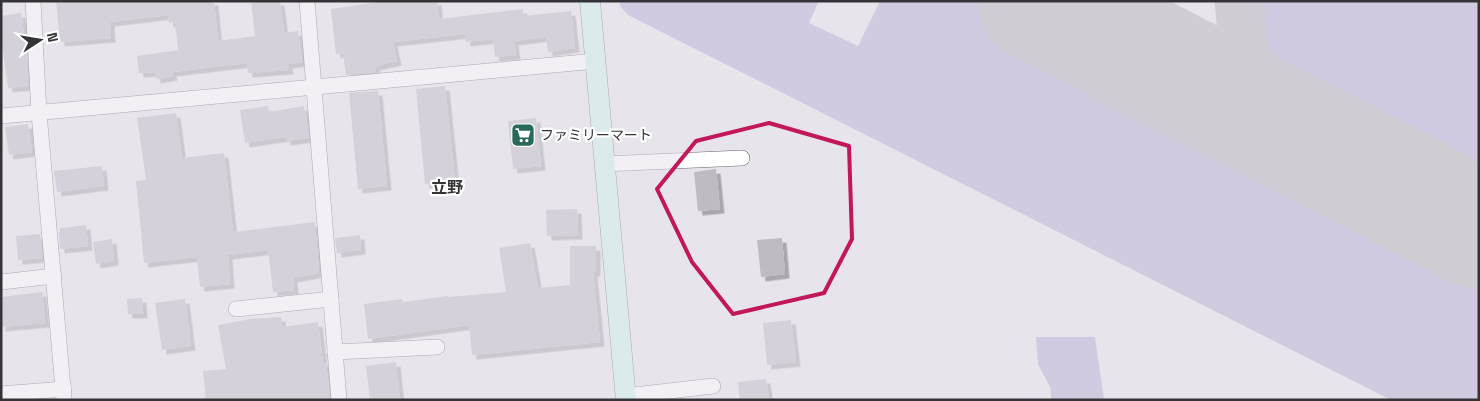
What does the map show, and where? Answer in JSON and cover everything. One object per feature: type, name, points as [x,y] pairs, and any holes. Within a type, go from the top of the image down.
[{"type":"street","points":[[1,394],[64,394],[39,113],[33,1]]},
{"type":"street","points":[[307,1],[339,400]]},
{"type":"street","points":[[590,1],[626,398],[713,386]]},
{"type":"street","points":[[1,116],[596,61]]},
{"type":"street","points":[[604,164],[742,158]]},
{"type":"street","points":[[1,282],[54,276]]},
{"type":"street","points":[[236,309],[331,299]]},
{"type":"street","points":[[335,352],[437,347]]},
{"type":"highlighted area","points":[[769,123],[849,146],[852,239],[824,293],[733,314],[692,262],[657,189],[696,141]]},
{"type":"shaded area","points":[[620,1],[819,1],[809,23],[858,46],[880,1],[975,1],[1479,262],[1479,400],[1391,400],[628,15],[620,6]]},
{"type":"shaded area","points":[[1261,1],[1479,1],[1479,172],[1288,74],[1268,51]]},
{"type":"shaded area","points":[[1036,337],[1095,337],[1104,400],[1051,400],[1051,389],[1038,364]]},
{"type":"building","points":[[56,1],[214,1],[218,41],[255,36],[251,1],[280,1],[284,33],[298,31],[302,62],[288,64],[289,70],[248,73],[247,63],[172,72],[173,76],[156,79],[155,72],[139,73],[137,56],[178,50],[175,22],[169,23],[168,15],[110,22],[111,38],[60,42]]},
{"type":"building","points":[[385,1],[437,1],[439,19],[523,9],[524,16],[571,11],[575,48],[548,52],[546,37],[514,41],[516,55],[495,57],[493,39],[466,42],[465,34],[393,42],[397,61],[375,66],[376,72],[346,75],[343,53],[336,54],[331,9]]},
{"type":"building","points":[[21,13],[27,56],[28,86],[8,88],[1,36],[1,16]]},
{"type":"building","points":[[445,86],[455,180],[425,184],[416,89]]},
{"type":"building","points":[[378,91],[387,186],[358,189],[349,93]]},
{"type":"building","points":[[268,106],[269,112],[304,106],[309,138],[286,141],[286,137],[245,143],[240,110]]},
{"type":"building","points":[[176,113],[182,158],[224,153],[233,232],[315,222],[319,273],[293,278],[294,290],[273,292],[268,250],[228,255],[230,284],[200,287],[197,257],[144,263],[136,181],[146,180],[137,118]]},
{"type":"building","points":[[536,118],[541,166],[513,169],[508,121]]},
{"type":"building","points":[[28,124],[32,152],[9,155],[5,127]]},
{"type":"building","points":[[102,166],[104,186],[57,192],[54,171]]},
{"type":"building","points":[[716,169],[720,209],[698,211],[694,172]]},
{"type":"building","points":[[577,209],[578,235],[547,236],[546,210]]},
{"type":"building","points":[[86,225],[88,246],[60,249],[60,228]]},
{"type":"building","points":[[40,234],[42,258],[18,260],[16,236]]},
{"type":"building","points":[[360,235],[361,250],[337,253],[335,238]]},
{"type":"building","points":[[782,238],[785,274],[761,277],[757,240]]},
{"type":"building","points":[[112,239],[114,261],[96,264],[93,242]]},
{"type":"building","points":[[530,243],[538,288],[570,285],[570,246],[596,246],[596,272],[593,272],[600,342],[472,355],[469,325],[368,339],[364,304],[402,299],[403,302],[448,296],[506,292],[499,248]]},
{"type":"building","points":[[42,292],[45,323],[1,327],[1,297]]},
{"type":"building","points":[[142,298],[143,314],[128,314],[127,299]]},
{"type":"building","points":[[185,299],[191,346],[162,350],[155,303]]},
{"type":"building","points":[[281,317],[282,327],[318,322],[330,400],[206,400],[203,371],[226,369],[218,325],[250,319]]},
{"type":"building","points":[[791,320],[796,362],[767,365],[763,323]]},
{"type":"building","points":[[396,362],[400,399],[370,400],[366,366]]},
{"type":"building","points":[[766,379],[769,400],[740,400],[738,382]]},
{"type":"taxiway","points":[[1239,1],[1250,111]]},
{"type":"runway","points":[[1038,1],[1479,229]]},
{"type":"place","name":"ファミリーマート","points":[[523,135]]},
{"type":"district","name":"立野","points":[[447,187]]}]
